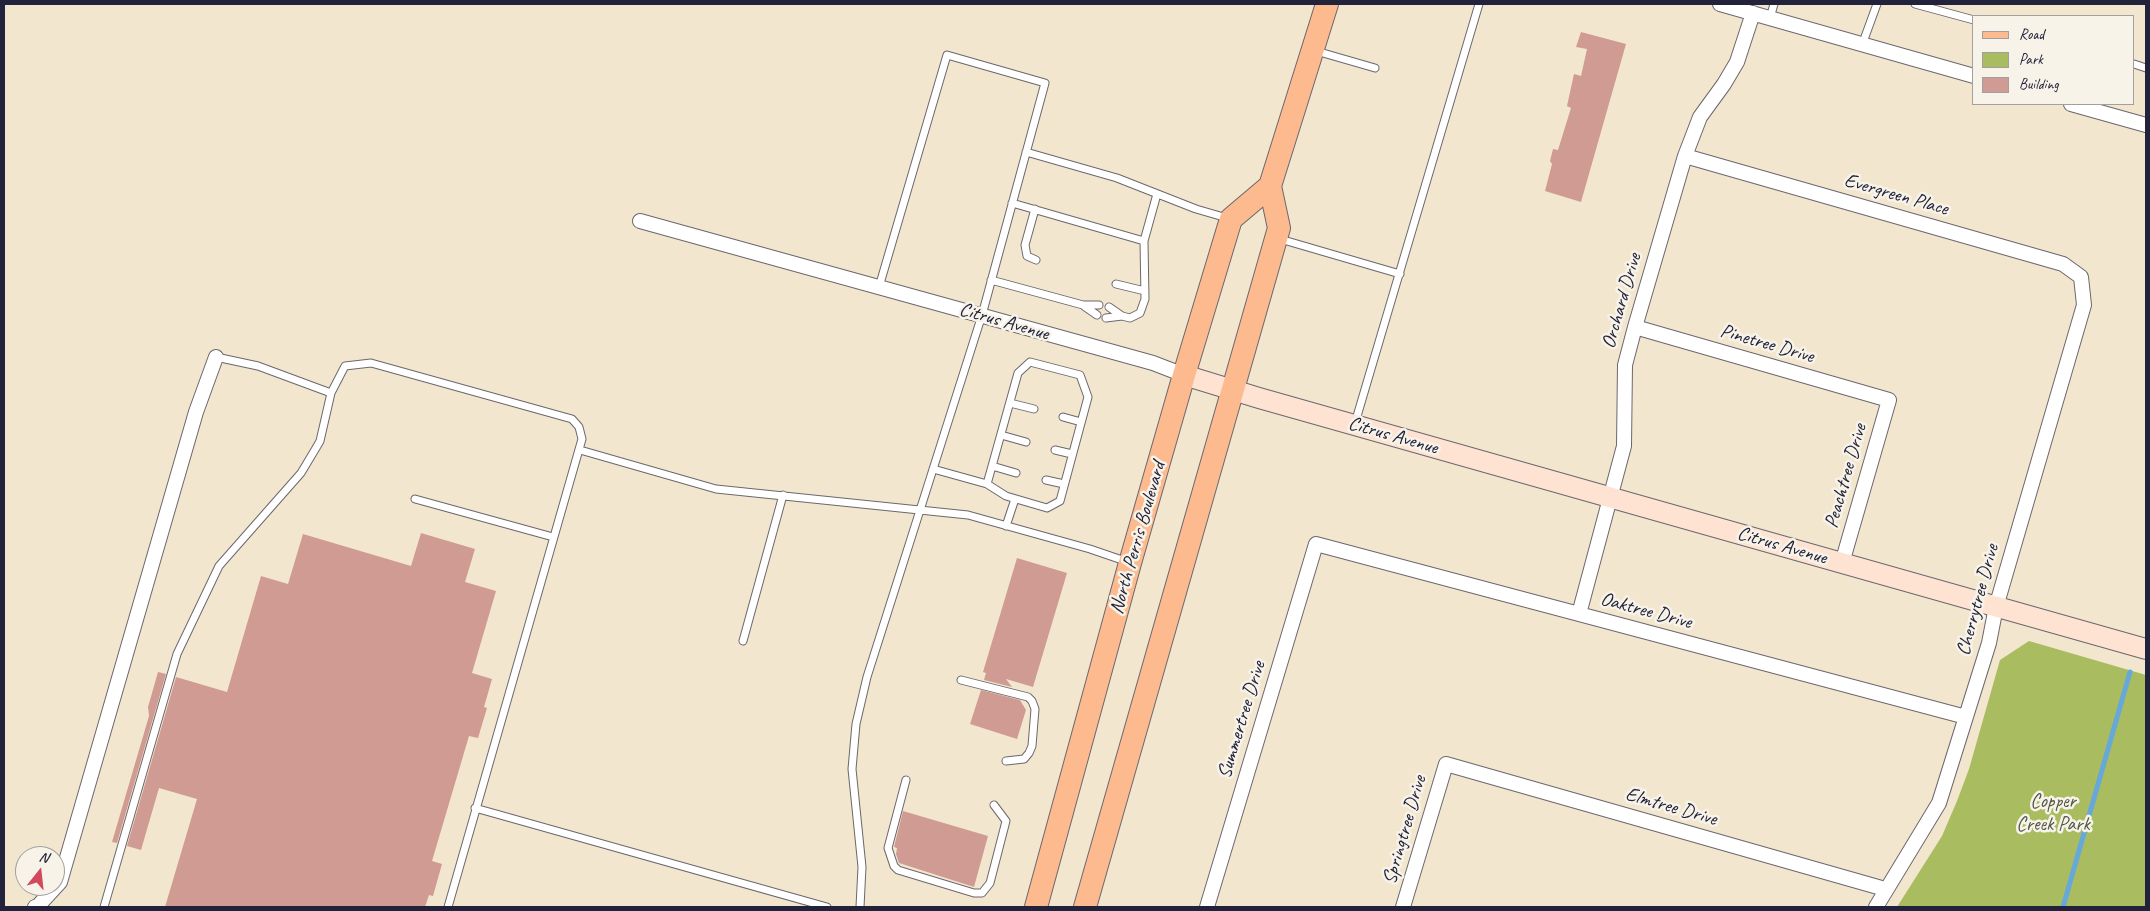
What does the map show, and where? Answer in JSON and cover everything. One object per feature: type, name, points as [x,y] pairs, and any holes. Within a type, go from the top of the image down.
[{"type":"main road","points":[[1085,907],[1277,238],[1279,228],[1270,186],[1327,4]]},
{"type":"main road","points":[[1231,219],[1270,186]]},
{"type":"main road","name":"North Perris Boulevard","points":[[1036,907],[1130,563],[1231,219]]},
{"type":"street","points":[[1720,4],[1972,75]]},
{"type":"street","name":"Orchard Drive","points":[[1579,614],[1624,446],[1625,365],[1635,327],[1685,156],[1700,117],[1737,62],[1753,13]]},
{"type":"street","points":[[2075,105],[2146,125]]},
{"type":"street","name":"Evergreen Place","points":[[1685,156],[2062,264],[2081,277],[2083,289]]},
{"type":"street","name":"Citrus Avenue","points":[[640,220],[1153,363],[1233,390],[2146,649]]},
{"type":"street","name":"Cherrytree Drive","points":[[1876,907],[1939,803],[1989,643],[1996,606],[2084,305],[2083,289]]},
{"type":"street","name":"Pinetree Drive","points":[[1635,327],[1889,400]]},
{"type":"street","points":[[37,907],[60,882],[196,412],[216,358]]},
{"type":"street","name":"Peachtree Drive","points":[[1842,563],[1889,400]]},
{"type":"street","name":"Oaktree Drive","points":[[1316,544],[1966,717]]},
{"type":"street","name":"Summertree Drive","points":[[1207,907],[1316,544]]},
{"type":"street","name":"Elmtree Drive","points":[[1446,764],[1885,890]]},
{"type":"street","name":"Springtree Drive","points":[[1404,907],[1446,764]]},
{"type":"lane","points":[[1355,425],[1478,4]]},
{"type":"lane","points":[[1770,18],[1774,4]]},
{"type":"lane","points":[[1862,44],[1877,4]]},
{"type":"lane","points":[[1915,4],[1972,19]]},
{"type":"lane","points":[[1313,50],[1375,68]]},
{"type":"lane","points":[[860,907],[862,867],[852,769],[856,724],[867,677],[982,315],[1045,83],[947,55],[879,287]]},
{"type":"lane","points":[[1026,152],[1117,178],[1196,209],[1231,219]]},
{"type":"lane","points":[[1108,307],[1122,316],[1130,318],[1140,313],[1145,299],[1144,241],[1157,194]]},
{"type":"lane","points":[[1012,202],[1144,241]]},
{"type":"lane","points":[[1036,209],[1026,245],[1027,256],[1036,260]]},
{"type":"lane","points":[[1277,238],[1400,274]]},
{"type":"lane","points":[[991,280],[1083,306],[1097,315]]},
{"type":"lane","points":[[1116,284],[1145,291]]},
{"type":"lane","points":[[1083,306],[1099,305]]},
{"type":"lane","points":[[1106,318],[1122,316]]},
{"type":"lane","points":[[216,358],[258,366],[332,393]]},
{"type":"lane","points":[[933,470],[988,484],[1006,496],[1047,508],[1060,501],[1088,397],[1080,376],[1030,362],[1018,373],[988,484]]},
{"type":"lane","points":[[104,907],[176,654],[219,566],[301,473],[320,441],[332,393],[345,366],[371,363],[572,419],[579,427],[582,439],[448,907]]},
{"type":"lane","points":[[1010,402],[1034,409]]},
{"type":"lane","points":[[1063,417],[1081,422]]},
{"type":"lane","points":[[1001,435],[1026,442]]},
{"type":"lane","points":[[580,450],[716,489],[968,515],[1090,549],[1130,563]]},
{"type":"lane","points":[[1055,450],[1072,454]]},
{"type":"lane","points":[[992,466],[1016,472]]},
{"type":"lane","points":[[1046,480],[1064,484]]},
{"type":"lane","points":[[743,640],[783,495]]},
{"type":"lane","points":[[1006,526],[1015,499]]},
{"type":"lane","points":[[414,500],[553,537]]},
{"type":"lane","points":[[961,680],[1028,697],[1032,701],[1035,708],[1032,746],[1029,753],[1024,759],[1006,760]]},
{"type":"lane","points":[[906,780],[888,848],[894,866],[898,870],[974,893],[982,894],[990,883],[1006,821],[994,805]]},
{"type":"lane","points":[[475,808],[827,907]]},
{"type":"green space","name":"Copper Creek Park","points":[[2029,641],[2146,675],[2146,907],[1897,907],[1942,836],[1957,801],[1969,769],[2000,660]]},
{"type":"building","points":[[1581,32],[1626,44],[1581,202],[1545,191],[1552,164],[1550,161],[1553,149],[1558,150],[1571,108],[1567,106],[1574,74],[1581,76],[1587,49],[1576,47]]},
{"type":"building","points":[[421,533],[475,549],[465,582],[496,591],[472,673],[492,679],[484,707],[487,708],[478,738],[469,736],[432,861],[442,864],[433,896],[429,895],[425,907],[165,907],[197,799],[159,788],[141,850],[127,846],[176,677],[227,692],[261,576],[288,584],[303,534],[411,566]]},
{"type":"building","points":[[1017,558],[1067,573],[1033,687],[1006,679],[1012,687],[984,680],[986,673],[983,672]]},
{"type":"building","points":[[158,672],[166,674],[117,843],[112,842],[149,716],[148,707]]},
{"type":"building","points":[[981,690],[1020,700],[1026,710],[1017,739],[970,724]]},
{"type":"building","points":[[903,811],[988,836],[974,887],[899,863],[896,854],[897,848],[894,847]]},
{"type":"waterway","points":[[2063,907],[2130,672]]}]
